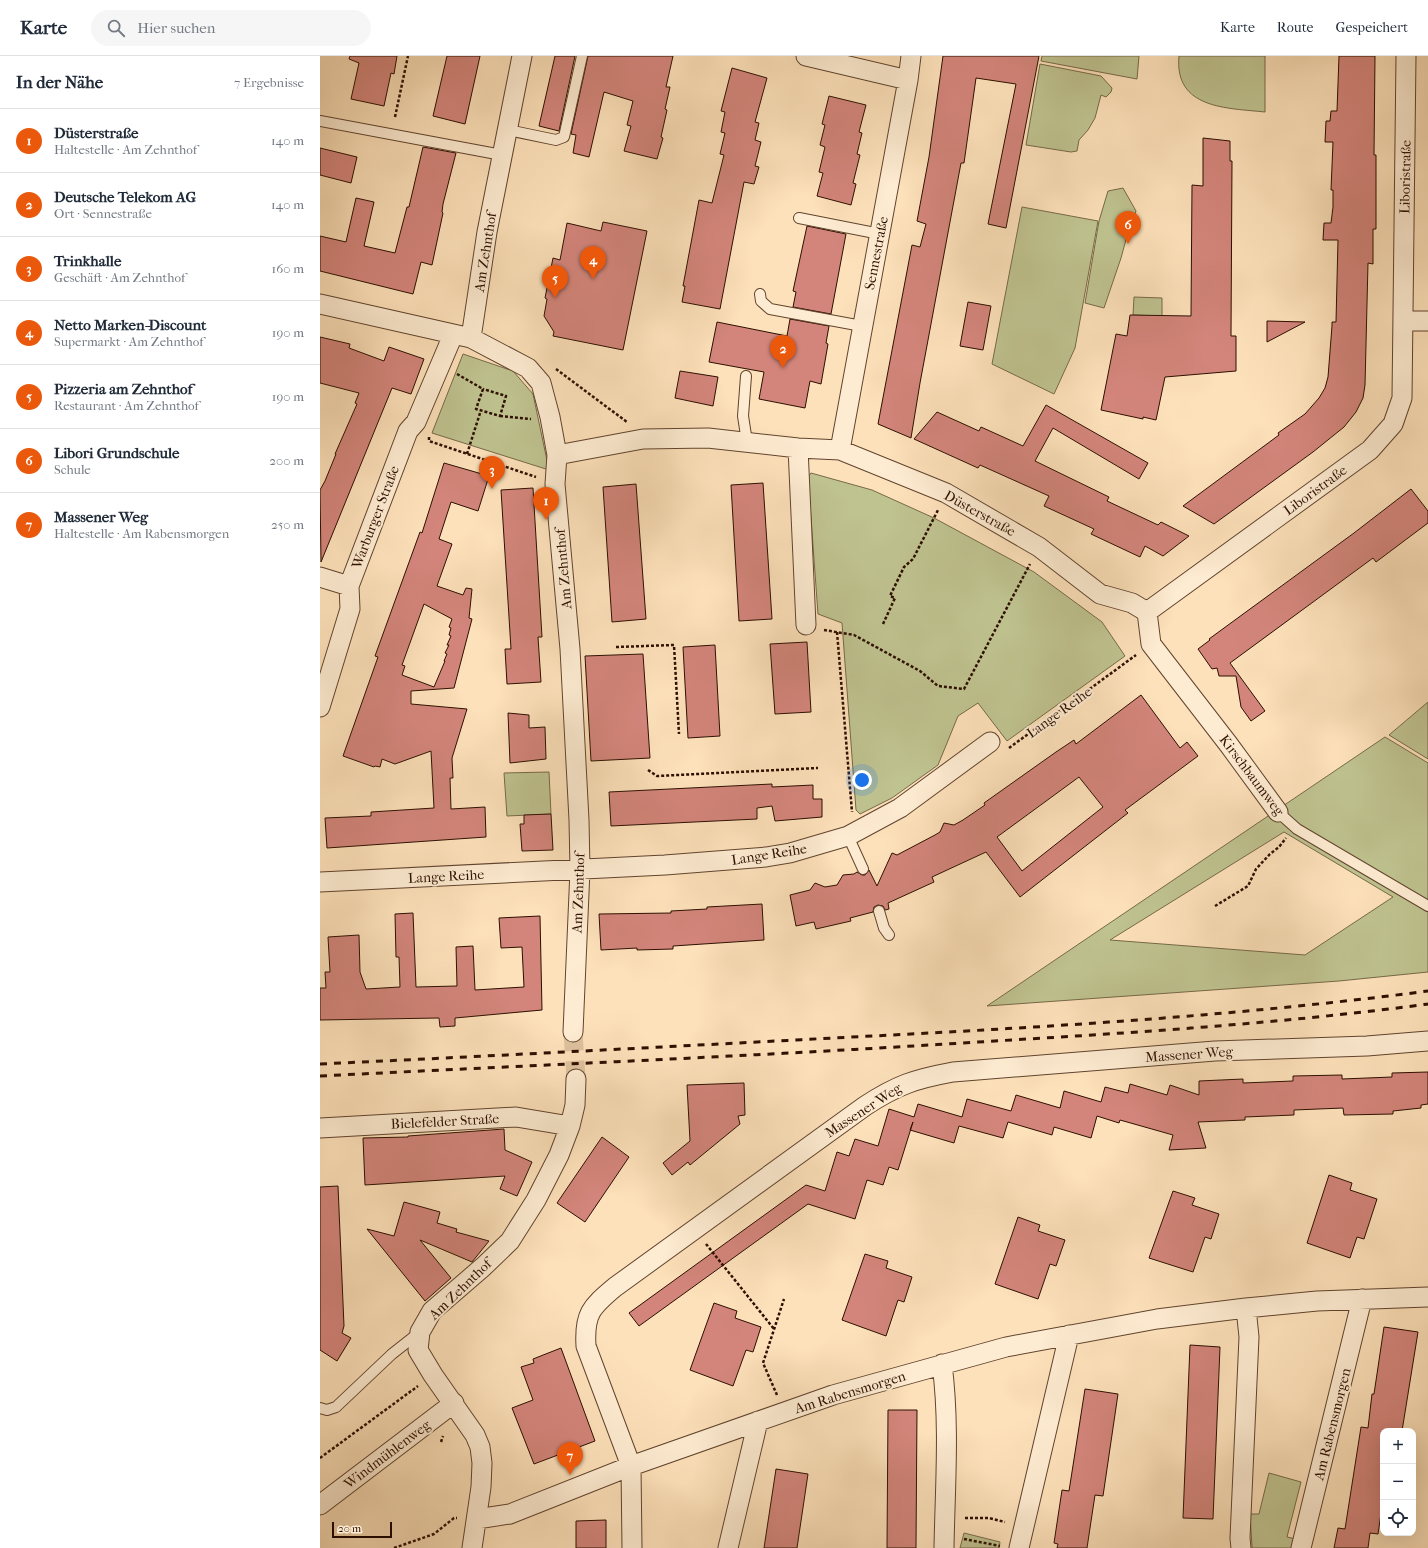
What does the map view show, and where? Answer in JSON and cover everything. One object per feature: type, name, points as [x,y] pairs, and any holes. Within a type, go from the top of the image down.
[{"type":"street","name":"Am Zehnthof","points":[[522,56],[487,232],[462,337],[528,368],[541,383],[550,417],[557,455],[555,484],[570,648],[579,820],[580,870],[573,1032]]},
{"type":"street","points":[[806,56],[908,80]]},
{"type":"street","name":"Sennestraße","points":[[840,450],[908,80],[911,56]]},
{"type":"street","name":"Liboristraße","points":[[1147,612],[1370,450],[1393,424],[1402,398],[1406,56]]},
{"type":"street","points":[[320,304],[462,337]]},
{"type":"street","points":[[1403,321],[1428,321]]},
{"type":"street","name":"Warburger Straße","points":[[320,707],[350,610],[349,586],[408,431],[416,422],[440,365],[462,337]]},
{"type":"street","name":"Düsterstraße","points":[[557,455],[643,439],[708,438],[798,448],[840,450],[946,493],[1039,547],[1100,594],[1132,603],[1147,612]]},
{"type":"street","points":[[798,448],[806,625]]},
{"type":"street","points":[[320,577],[349,586]]},
{"type":"street","points":[[1147,612],[1151,644]]},
{"type":"street","name":"Kirschbaumweg","points":[[1151,644],[1229,745],[1278,812]]},
{"type":"street","name":"Lange Reihe","points":[[320,882],[717,862],[790,853],[852,834],[900,808],[990,742]]},
{"type":"street","name":"Massener Weg","points":[[631,1466],[586,1346],[585,1330],[587,1318],[596,1304],[610,1291],[694,1229],[885,1093],[905,1083],[924,1077],[953,1072],[1215,1051],[1367,1046],[1428,1041]]},
{"type":"street","name":"Am Zehnthof","points":[[472,1548],[481,1487],[482,1464],[480,1447],[475,1435],[433,1375],[418,1350],[420,1332],[432,1311],[483,1267],[510,1241],[543,1187],[559,1155],[576,1105],[576,1079]]},
{"type":"street","name":"Bielefelder Straße","points":[[320,1128],[516,1117],[570,1126]]},
{"type":"street","name":"Am Rabensmorgen","points":[[477,1519],[510,1514],[631,1466],[833,1395],[1006,1347],[1157,1319],[1246,1308],[1317,1301],[1428,1297]]},
{"type":"street","name":"Am Rabensmorgen","points":[[1301,1548],[1362,1299]]},
{"type":"street","points":[[1241,1548],[1240,1538],[1249,1337],[1246,1308]]},
{"type":"street","points":[[1019,1548],[1069,1336]]},
{"type":"street","points":[[942,1364],[946,1393],[944,1542]]},
{"type":"street","name":"Windmühlenweg","points":[[320,1505],[454,1403]]},
{"type":"street","points":[[728,1548],[758,1421]]},
{"type":"street","points":[[631,1466],[632,1548]]},
{"type":"lane","points":[[508,130],[556,140],[564,136],[582,56]]},
{"type":"lane","points":[[320,121],[502,155]]},
{"type":"lane","points":[[799,218],[880,234]]},
{"type":"lane","points":[[760,294],[761,301],[770,309],[862,326]]},
{"type":"lane","points":[[746,376],[743,416],[747,442]]},
{"type":"lane","name":"Kirschbaumweg","points":[[1278,812],[1297,829],[1428,906]]},
{"type":"lane","points":[[852,834],[864,869]]},
{"type":"lane","points":[[879,911],[884,928],[889,935]]},
{"type":"lane","points":[[320,1408],[327,1410],[336,1407],[392,1354],[420,1332]]},
{"type":"path","points":[[395,117],[408,56]]},
{"type":"path","points":[[440,365],[483,389],[506,396],[500,416]]},
{"type":"path","points":[[554,367],[630,425]]},
{"type":"path","points":[[483,389],[476,409],[500,416],[535,419]]},
{"type":"path","points":[[467,454],[482,410]]},
{"type":"path","points":[[416,422],[429,429],[429,441],[555,484]]},
{"type":"path","points":[[883,624],[895,598],[890,596],[904,567],[913,559],[946,493]]},
{"type":"path","points":[[806,625],[821,630],[854,635],[920,670],[938,686],[964,689],[1039,547]]},
{"type":"path","points":[[837,632],[852,810],[852,834]]},
{"type":"path","name":"Lange Reihe","points":[[990,742],[1006,751],[1151,644]]},
{"type":"path","points":[[616,647],[674,645],[680,734]]},
{"type":"path","points":[[648,770],[657,776],[818,768]]},
{"type":"path","points":[[1215,906],[1248,886],[1256,869],[1297,829]]},
{"type":"path","points":[[694,1229],[774,1329]]},
{"type":"path","points":[[784,1299],[763,1363],[784,1412]]},
{"type":"path","points":[[320,1458],[433,1375]]},
{"type":"path","points":[[944,1517],[989,1518],[1024,1526]]},
{"type":"path","points":[[394,1548],[434,1534],[454,1518],[477,1519]]},
{"type":"path","points":[[944,1542],[962,1538],[1006,1548]]},
{"type":"green space","points":[[1042,56],[1139,56],[1137,79],[1041,61]]},
{"type":"green space","points":[[1179,56],[1265,56],[1265,112],[1220,106],[1206,102],[1194,96],[1185,87],[1180,73]]},
{"type":"green space","points":[[1040,64],[1101,76],[1112,88],[1111,92],[1106,97],[1101,95],[1095,118],[1088,130],[1079,140],[1077,151],[1071,152],[1026,145]]},
{"type":"green space","points":[[1123,188],[1136,211],[1104,308],[1085,303],[1099,221],[1108,191]]},
{"type":"green space","points":[[1022,207],[1098,221],[1075,348],[1054,394],[992,364]]},
{"type":"green space","points":[[1134,297],[1162,298],[1162,316],[1133,315]]},
{"type":"green space","points":[[463,354],[513,371],[533,394],[549,470],[432,433]]},
{"type":"green space","points":[[811,473],[872,490],[934,518],[1034,572],[1102,622],[1125,656],[1007,741],[978,703],[958,716],[938,765],[892,798],[860,814],[856,810],[842,623],[818,614],[808,477]]},
{"type":"green space","points":[[1428,702],[1428,759],[1389,735]]},
{"type":"green space","points":[[1385,737],[1428,763],[1428,972],[1339,981],[987,1006]],"holes":[[[1284,832],[1393,897],[1305,955],[1110,940]]]},
{"type":"green space","points":[[549,772],[551,814],[507,816],[504,773]]},
{"type":"green space","points":[[1269,1473],[1301,1482],[1287,1537],[1296,1539],[1293,1548],[1252,1548],[1250,1514],[1259,1514]]},
{"type":"green space","points":[[964,1533],[1000,1542],[999,1548],[960,1548]]},
{"type":"building","points":[[350,56],[397,56],[394,74],[391,73],[384,106],[351,99],[359,63],[349,59]]},
{"type":"building","points":[[447,56],[480,56],[465,124],[433,116]]},
{"type":"building","points":[[555,56],[575,56],[559,131],[539,126]]},
{"type":"building","points":[[588,56],[673,56],[666,87],[670,87],[661,137],[663,138],[657,159],[624,151],[631,126],[627,125],[633,101],[604,92],[589,157],[573,153],[576,135],[571,134]]},
{"type":"building","points":[[943,56],[1039,56],[1006,228],[988,224],[1016,84],[976,78],[964,163],[961,163],[911,438],[878,424],[912,245],[920,247],[926,224],[917,221],[929,157]]},
{"type":"building","points":[[1339,56],[1375,56],[1374,155],[1376,155],[1376,229],[1373,229],[1373,264],[1368,263],[1365,385],[1363,398],[1356,412],[1344,427],[1313,452],[1214,524],[1183,506],[1305,414],[1319,398],[1325,388],[1328,377],[1332,322],[1336,322],[1338,240],[1323,240],[1324,223],[1331,223],[1333,207],[1333,190],[1331,190],[1333,142],[1325,142],[1326,121],[1330,121],[1331,111],[1337,111]]},
{"type":"building","points":[[732,68],[767,78],[755,122],[759,123],[755,140],[761,142],[755,166],[759,167],[754,184],[744,182],[720,309],[682,302],[685,286],[683,286],[699,200],[712,203],[724,155],[720,154],[725,133],[721,132],[725,112],[721,111]]},
{"type":"building","points":[[829,96],[866,105],[859,132],[862,133],[857,154],[860,155],[853,183],[856,184],[851,205],[817,196],[823,173],[819,172],[825,147],[820,145],[825,125],[822,124]]},
{"type":"building","points":[[1203,138],[1230,141],[1230,161],[1232,161],[1231,336],[1236,336],[1236,371],[1165,377],[1156,420],[1143,417],[1143,419],[1101,410],[1116,334],[1127,336],[1130,315],[1191,316],[1192,185],[1203,186]]},
{"type":"building","points":[[423,147],[456,153],[443,204],[443,213],[432,265],[421,262],[413,294],[320,271],[320,236],[346,242],[356,198],[374,202],[364,246],[395,253],[407,207],[409,207]]},
{"type":"building","points":[[320,148],[357,157],[351,183],[320,175]]},
{"type":"building","points":[[603,222],[647,231],[623,350],[553,336],[554,332],[544,316],[547,299],[545,298],[553,258],[560,260],[567,223],[601,231]]},
{"type":"building","points":[[807,226],[846,234],[831,314],[793,307],[796,292],[793,291]]},
{"type":"building","points":[[968,302],[991,306],[983,350],[960,346]]},
{"type":"building","points":[[790,319],[829,326],[826,343],[828,344],[821,384],[810,381],[805,408],[759,399],[764,372],[709,362],[717,322],[787,336]]},
{"type":"building","points":[[1267,321],[1305,322],[1267,342]]},
{"type":"building","points":[[320,337],[350,344],[349,348],[384,361],[389,347],[424,359],[411,394],[392,388],[321,562],[320,490],[357,404],[355,403],[359,393],[320,383]]},
{"type":"building","points":[[680,371],[718,377],[713,406],[675,398]]},
{"type":"building","points":[[1046,405],[1148,463],[1139,479],[1053,428],[1035,461],[1109,497],[1107,501],[1158,525],[1161,522],[1189,536],[1163,556],[1145,546],[1140,557],[1091,534],[1094,529],[1044,506],[1049,496],[980,465],[978,468],[914,439],[937,412],[979,431],[981,427],[1023,446]]},
{"type":"building","points":[[444,463],[489,476],[478,511],[451,502],[439,539],[452,544],[437,586],[463,595],[466,588],[472,589],[469,618],[472,619],[454,688],[411,691],[411,704],[467,709],[452,758],[453,778],[450,778],[451,809],[485,807],[486,837],[327,848],[325,818],[371,816],[371,812],[434,808],[431,751],[395,764],[382,759],[380,767],[374,767],[343,756],[378,657],[375,656],[420,532],[422,533]],"holes":[[[424,604],[452,619],[449,627],[451,628],[449,635],[451,636],[445,653],[447,654],[434,687],[402,675],[405,666],[402,665]]]},
{"type":"building","points":[[763,483],[772,619],[739,621],[731,485]]},
{"type":"building","points":[[636,484],[646,619],[612,622],[603,487]]},
{"type":"building","points":[[533,488],[542,637],[538,637],[541,682],[507,684],[505,649],[511,649],[501,490]]},
{"type":"building","points":[[1411,489],[1428,511],[1428,523],[1376,562],[1373,558],[1230,663],[1265,711],[1251,721],[1241,707],[1236,676],[1219,676],[1217,668],[1212,669],[1198,649],[1210,640],[1209,639],[1354,533]]},
{"type":"building","points":[[807,642],[811,712],[775,714],[770,644]]},
{"type":"building","points":[[715,645],[720,736],[688,738],[683,647]]},
{"type":"building","points":[[643,654],[650,758],[591,761],[585,656]]},
{"type":"building","points":[[1141,695],[1180,748],[1187,742],[1198,756],[1125,810],[1128,813],[1020,897],[986,852],[932,877],[934,882],[888,903],[889,909],[885,910],[883,906],[878,905],[874,907],[873,912],[850,918],[851,921],[816,929],[814,922],[796,926],[790,895],[810,890],[815,883],[825,887],[837,885],[843,875],[854,874],[857,872],[865,875],[869,870],[877,886],[892,853],[897,855],[935,835],[940,832],[944,823],[954,825],[963,820],[985,805],[984,803],[1056,752],[1074,740],[1076,744]],"holes":[[[1079,777],[1103,807],[1022,871],[997,837]]]},
{"type":"building","points":[[508,713],[529,715],[529,728],[545,727],[546,759],[510,763]]},
{"type":"building","points":[[772,784],[772,787],[813,785],[813,799],[822,799],[822,817],[775,821],[772,806],[757,808],[757,819],[611,826],[609,792]]},
{"type":"building","points":[[551,814],[553,850],[522,851],[520,824],[524,824],[524,815]]},
{"type":"building","points":[[762,904],[764,940],[673,946],[673,949],[637,950],[637,948],[601,950],[599,914],[671,913],[671,911],[707,909],[707,907]]},
{"type":"building","points":[[413,913],[416,987],[457,986],[456,947],[473,946],[475,990],[524,987],[522,947],[501,948],[499,918],[540,916],[542,1010],[455,1018],[455,1026],[440,1027],[439,1018],[320,1020],[320,988],[326,988],[325,972],[330,972],[328,937],[359,935],[360,972],[366,989],[400,987],[399,957],[396,957],[395,914]]},
{"type":"building","points":[[1428,1072],[1428,1104],[1421,1105],[1421,1108],[1393,1111],[1393,1114],[1344,1115],[1343,1108],[1294,1110],[1294,1115],[1245,1117],[1245,1120],[1198,1122],[1206,1148],[1169,1150],[1173,1135],[1120,1120],[1119,1123],[1097,1116],[1091,1138],[1054,1127],[1052,1135],[1008,1122],[1003,1138],[959,1126],[954,1143],[910,1130],[898,1170],[889,1167],[883,1185],[867,1180],[855,1219],[808,1204],[639,1326],[629,1313],[806,1185],[825,1191],[837,1152],[849,1156],[855,1139],[878,1146],[889,1109],[914,1117],[918,1104],[962,1117],[967,1099],[1011,1111],[1016,1095],[1060,1108],[1064,1091],[1101,1102],[1105,1087],[1128,1093],[1130,1084],[1167,1095],[1170,1085],[1199,1095],[1199,1081],[1243,1079],[1243,1083],[1293,1081],[1293,1076],[1342,1075],[1342,1079],[1392,1077],[1392,1073]]},
{"type":"building","points":[[744,1083],[745,1115],[738,1116],[740,1124],[690,1165],[688,1162],[672,1175],[663,1163],[690,1141],[687,1085]]},
{"type":"building","points":[[504,1129],[505,1150],[532,1162],[517,1196],[500,1189],[505,1176],[365,1185],[363,1138],[408,1137]]},
{"type":"building","points":[[602,1137],[629,1157],[585,1222],[557,1203]]},
{"type":"building","points":[[1329,1175],[1352,1183],[1350,1190],[1377,1199],[1364,1239],[1357,1237],[1350,1258],[1307,1243]]},
{"type":"building","points":[[338,1186],[344,1326],[342,1333],[351,1338],[337,1361],[320,1350],[320,1187]]},
{"type":"building","points":[[1173,1191],[1195,1198],[1192,1205],[1219,1214],[1211,1239],[1205,1237],[1193,1272],[1149,1258]]},
{"type":"building","points":[[404,1202],[440,1212],[437,1223],[457,1229],[456,1232],[489,1241],[472,1262],[420,1240],[451,1278],[425,1301],[367,1229],[394,1236]]},
{"type":"building","points":[[1018,1217],[1040,1225],[1038,1231],[1065,1240],[1056,1266],[1050,1264],[1038,1299],[995,1284]]},
{"type":"building","points":[[865,1254],[888,1261],[886,1268],[912,1277],[904,1302],[898,1300],[886,1336],[842,1320]]},
{"type":"building","points":[[714,1303],[737,1311],[735,1318],[761,1327],[753,1352],[746,1350],[733,1386],[690,1370]]},
{"type":"building","points":[[1384,1327],[1418,1332],[1402,1428],[1380,1428],[1380,1520],[1378,1534],[1370,1533],[1368,1548],[1334,1548],[1338,1528],[1345,1529],[1361,1427],[1368,1428],[1372,1394],[1374,1394]]},
{"type":"building","points":[[1190,1345],[1220,1347],[1213,1519],[1183,1518]]},
{"type":"building","points":[[561,1348],[595,1441],[534,1464],[512,1408],[533,1400],[521,1367],[534,1363],[533,1359]]},
{"type":"building","points":[[1085,1389],[1118,1394],[1103,1496],[1095,1495],[1087,1548],[1057,1548],[1058,1544],[1054,1543],[1062,1490],[1069,1491]]},
{"type":"building","points":[[888,1410],[917,1410],[916,1548],[887,1548]]},
{"type":"building","points":[[776,1469],[808,1474],[797,1548],[764,1548]]},
{"type":"building","points":[[606,1520],[606,1548],[576,1548],[576,1521]]},
{"type":"tunnel","points":[[573,1032],[576,1079]]},
{"type":"railway","points":[[320,1064],[1057,1026],[1205,1015],[1428,991]]},
{"type":"railway","points":[[320,1076],[814,1052],[1091,1035],[1316,1017],[1428,1004]]},
{"type":"place","name":"Libori Grundschule","points":[[1128,244]]},
{"type":"place","name":"Netto Marken-Discount","points":[[593,279]]},
{"type":"place","name":"Pizzeria am Zehnthof","points":[[555,298]]},
{"type":"place","name":"Deutsche Telekom AG","points":[[783,368]]},
{"type":"place","name":"Trinkhalle","points":[[492,489]]},
{"type":"place","name":"Düsterstraße","points":[[546,520]]},
{"type":"place","name":"Massener Weg","points":[[570,1475]]}]
